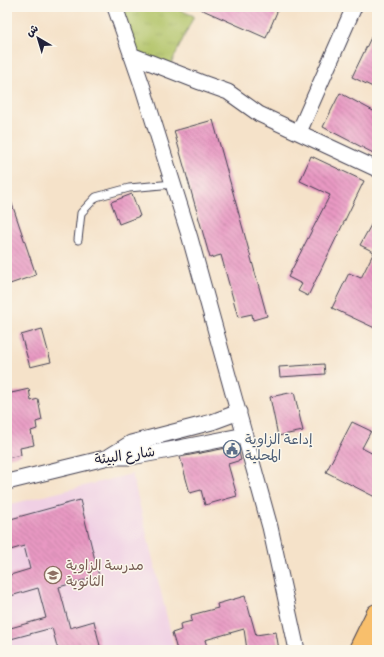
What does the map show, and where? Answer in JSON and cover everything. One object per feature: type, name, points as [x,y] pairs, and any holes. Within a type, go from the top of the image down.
[{"type":"main road","points":[[360,650],[377,615]]},
{"type":"street","points":[[115,7],[190,238],[270,527],[297,650]]},
{"type":"street","points":[[298,132],[354,7]]},
{"type":"street","points":[[131,55],[228,92],[259,114],[377,168]]},
{"type":"street","points":[[109,457],[131,443],[204,424],[239,412]]},
{"type":"street","name":"شارع البيئة","points":[[7,482],[109,457],[131,457],[245,435]]},
{"type":"lane","points":[[78,240],[81,213],[96,197],[129,188],[173,184]]},
{"type":"shaded area","points":[[132,474],[175,650],[7,650],[7,505]]},
{"type":"green space","points":[[115,7],[182,7],[180,10],[194,16],[169,68],[132,54]]},
{"type":"building","points":[[196,7],[279,7],[266,38]]},
{"type":"building","points":[[377,25],[377,89],[352,77]]},
{"type":"building","points":[[340,93],[377,113],[377,155],[323,127]]},
{"type":"building","points":[[213,120],[267,316],[253,320],[252,314],[238,317],[221,255],[210,258],[174,131]]},
{"type":"building","points":[[311,156],[364,181],[308,296],[298,291],[302,284],[288,277],[330,195],[300,181]]},
{"type":"building","points":[[132,194],[140,216],[119,224],[111,202]]},
{"type":"building","points":[[9,195],[36,275],[7,285],[7,196]]},
{"type":"building","points":[[377,214],[377,329],[332,308],[349,273],[361,278],[374,252],[360,245]]},
{"type":"building","points":[[42,329],[51,362],[30,367],[21,335]]},
{"type":"building","points":[[324,364],[325,374],[280,377],[279,367]]},
{"type":"building","points":[[29,389],[31,401],[38,399],[42,420],[36,422],[37,429],[31,431],[34,445],[20,448],[21,455],[7,458],[7,394]]},
{"type":"building","points":[[294,392],[303,431],[278,436],[270,397]]},
{"type":"building","points":[[352,422],[371,431],[362,448],[377,456],[377,498],[326,472]]},
{"type":"building","points":[[237,446],[241,460],[228,464],[237,496],[205,505],[201,490],[190,493],[180,457]]},
{"type":"building","points":[[80,500],[99,576],[59,587],[70,628],[94,621],[101,650],[58,650],[52,628],[7,640],[7,629],[46,618],[38,588],[7,597],[7,576],[30,569],[24,546],[7,551],[7,520]]},
{"type":"building","points":[[245,596],[256,635],[276,632],[279,650],[247,650],[244,629],[205,640],[208,650],[177,650],[172,633],[181,630],[180,624],[192,621],[191,615],[218,608],[217,604]]},
{"type":"place","name":"إداعة الزاوية المحلية","points":[[232,449]]},
{"type":"place","name":"مدرسة الزاوية الثانوية","points":[[53,575]]}]
